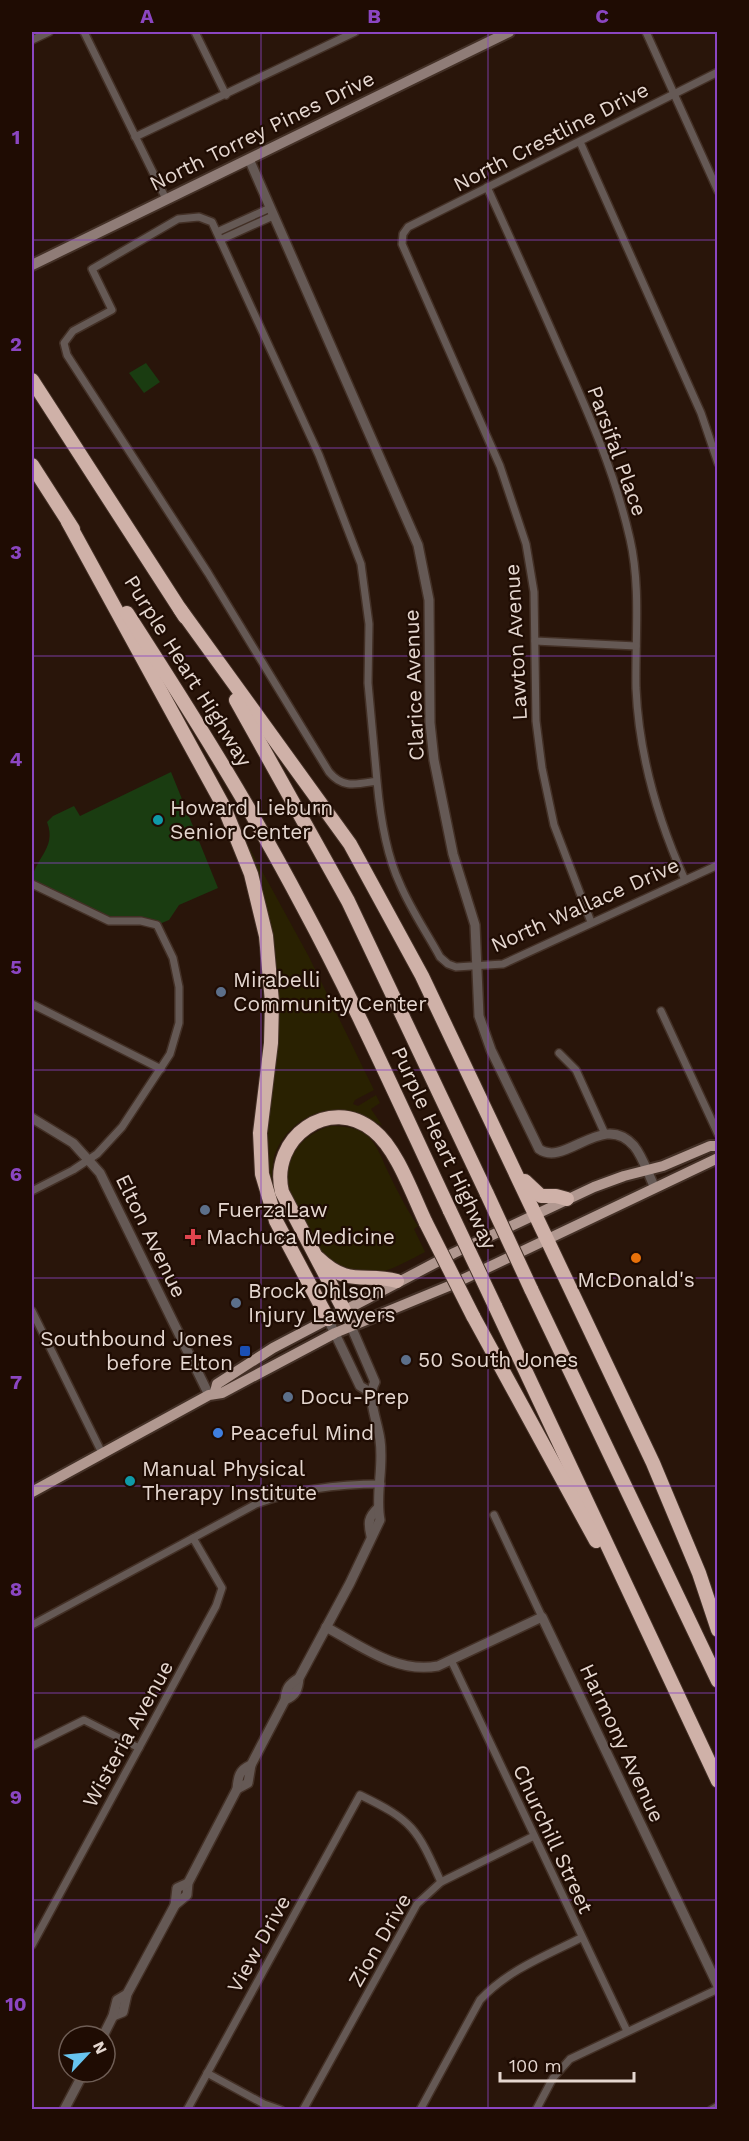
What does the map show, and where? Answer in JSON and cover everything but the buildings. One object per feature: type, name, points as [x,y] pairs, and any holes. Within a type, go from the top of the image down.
[{"type":"highway","name":"Purple Heart Highway","points":[[32,380],[180,609],[271,758],[328,863],[381,969],[717,1681]]},
{"type":"highway","name":"Purple Heart Highway","points":[[32,465],[213,748],[288,878],[347,993],[717,1781]]},
{"type":"highway","points":[[68,522],[224,807],[251,874],[266,936],[272,1002],[270,1051],[260,1134],[261,1174],[276,1221],[328,1319]]},
{"type":"highway","points":[[180,609],[356,853],[444,1019],[663,1486],[702,1583],[717,1630]]},
{"type":"highway","points":[[344,1310],[283,1195],[280,1169],[285,1149],[297,1134],[309,1124],[325,1119],[352,1119],[377,1133],[388,1147],[473,1316],[680,1701]]},
{"type":"highway","points":[[519,1177],[541,1196],[567,1199]]},
{"type":"highway","points":[[312,1252],[327,1265],[348,1276],[367,1280],[385,1278],[397,1281]]},
{"type":"main road","name":"North Torrey Pines Drive","points":[[32,266],[502,33]]},
{"type":"main road","points":[[212,1394],[217,1384],[251,1361],[397,1281],[567,1199],[616,1178],[647,1171],[710,1146],[717,1146]]},
{"type":"main road","points":[[32,1492],[212,1394],[222,1393],[335,1333],[498,1263],[717,1158]]},
{"type":"street","points":[[32,40],[49,32]]},
{"type":"street","points":[[84,32],[166,199]]},
{"type":"street","points":[[195,32],[226,95]]},
{"type":"street","points":[[135,137],[355,32]]},
{"type":"street","points":[[646,32],[717,190]]},
{"type":"street","name":"North Crestline Drive","points":[[403,234],[408,227],[717,72]]},
{"type":"street","points":[[580,142],[701,413],[717,462]]},
{"type":"street","name":"Clarice Avenue","points":[[249,159],[418,545],[429,600],[430,723],[434,760],[453,854],[475,925],[479,1016],[484,1032],[535,1145],[543,1152],[555,1153],[605,1134]]},
{"type":"street","name":"Parsifal Place","points":[[487,187],[599,437],[618,491],[631,542],[641,739],[649,782],[667,840],[685,880]]},
{"type":"street","points":[[272,212],[217,232],[212,222],[199,217],[178,219],[92,269],[112,310],[73,331],[64,343],[67,355],[203,566],[329,772],[336,780],[348,786],[377,781]]},
{"type":"street","points":[[220,240],[272,212]]},
{"type":"street","name":"North Wallace Drive","points":[[217,232],[319,455],[361,564],[369,624],[368,683],[377,781],[387,840],[402,890],[440,957],[447,964],[456,967],[503,964],[717,865]]},
{"type":"street","name":"Lawton Avenue","points":[[403,234],[402,244],[516,509],[526,544],[534,592],[536,721],[554,825],[591,922]]},
{"type":"street","points":[[535,641],[636,646]]},
{"type":"street","points":[[32,884],[109,921],[141,921],[157,925],[178,975],[179,1023],[170,1054],[122,1127],[89,1160],[32,1191]]},
{"type":"street","points":[[32,1004],[161,1069]]},
{"type":"street","points":[[662,1011],[717,1134]]},
{"type":"street","points":[[559,1053],[576,1070],[605,1134],[619,1136],[632,1144],[655,1188]]},
{"type":"street","name":"Elton Avenue","points":[[32,1118],[61,1134],[89,1160],[110,1191],[212,1394]]},
{"type":"street","points":[[109,2024],[117,2000],[127,1994],[175,1905],[174,1893],[177,1888],[188,1883],[237,1789],[238,1777],[243,1768],[251,1765],[285,1700],[290,1683],[299,1678],[359,1566],[370,1536],[368,1524],[370,1515],[378,1508],[381,1484],[380,1439],[370,1392],[375,1382],[344,1310]]},
{"type":"street","points":[[32,1311],[102,1453]]},
{"type":"street","points":[[328,1319],[360,1386],[370,1392]]},
{"type":"street","points":[[32,1625],[256,1504],[284,1494],[334,1485],[381,1484]]},
{"type":"street","name":"Harmony Avenue","points":[[494,1515],[717,1988]]},
{"type":"street","name":"Wisteria Avenue","points":[[32,1945],[216,1606],[222,1588],[193,1538]]},
{"type":"street","points":[[326,1627],[394,1663],[412,1669],[438,1666],[542,1617]]},
{"type":"street","name":"Churchill Street","points":[[451,1660],[627,2031]]},
{"type":"street","points":[[32,1746],[84,1720],[139,1748]]},
{"type":"street","name":"View Drive","points":[[187,2109],[360,1795],[405,1820],[420,1836],[441,1882]]},
{"type":"street","name":"Zion Drive","points":[[303,2109],[417,1904],[441,1882],[534,1836]]},
{"type":"street","points":[[420,2109],[480,2000],[492,1987],[505,1976],[581,1938]]},
{"type":"street","points":[[536,2109],[553,2078],[570,2059],[717,1988]]},
{"type":"street","points":[[207,2073],[264,2104],[281,2109]]},
{"type":"street","points":[[64,2109],[78,2084]]},
{"type":"street","points":[[711,2109],[717,2106]]},
{"type":"green space","points":[[146,363],[160,382],[144,393],[129,373]]},
{"type":"green space","points":[[171,772],[218,888],[179,905],[169,920],[157,925],[109,921],[32,884],[35,868],[49,840],[47,822],[53,816],[74,806],[80,816]]},
{"type":"sand","points":[[237,825],[308,955],[374,1090],[355,1100],[353,1104],[358,1106],[376,1095],[380,1103],[371,1109],[382,1125],[358,1113],[329,1110],[306,1118],[296,1125],[280,1143],[275,1154],[271,1181],[268,1138],[278,1012],[276,963],[261,893]]},
{"type":"sand","points":[[331,1126],[356,1129],[371,1139],[418,1226],[414,1229],[425,1252],[394,1268],[374,1273],[340,1267],[324,1254],[292,1196],[288,1184],[288,1173],[290,1162],[301,1143],[320,1130]]},
{"type":"place","name":"Howard Lieburn Senior Center","points":[[158,820]]},
{"type":"place","name":"Mirabelli Community Center","points":[[221,992]]},
{"type":"place","name":"FuerzaLaw","points":[[205,1210]]},
{"type":"place","name":"Machuca Medicine","points":[[193,1237]]},
{"type":"place","name":"McDonald's","points":[[636,1258]]},
{"type":"place","name":"Brock Ohlson Injury Lawyers","points":[[236,1303]]},
{"type":"place","name":"Southbound Jones before Elton","points":[[245,1351]]},
{"type":"place","name":"50 South Jones","points":[[406,1360]]},
{"type":"place","name":"Docu-Prep","points":[[288,1397]]},
{"type":"place","name":"Peaceful Mind","points":[[218,1433]]},
{"type":"place","name":"Manual Physical Therapy Institute","points":[[130,1481]]}]
